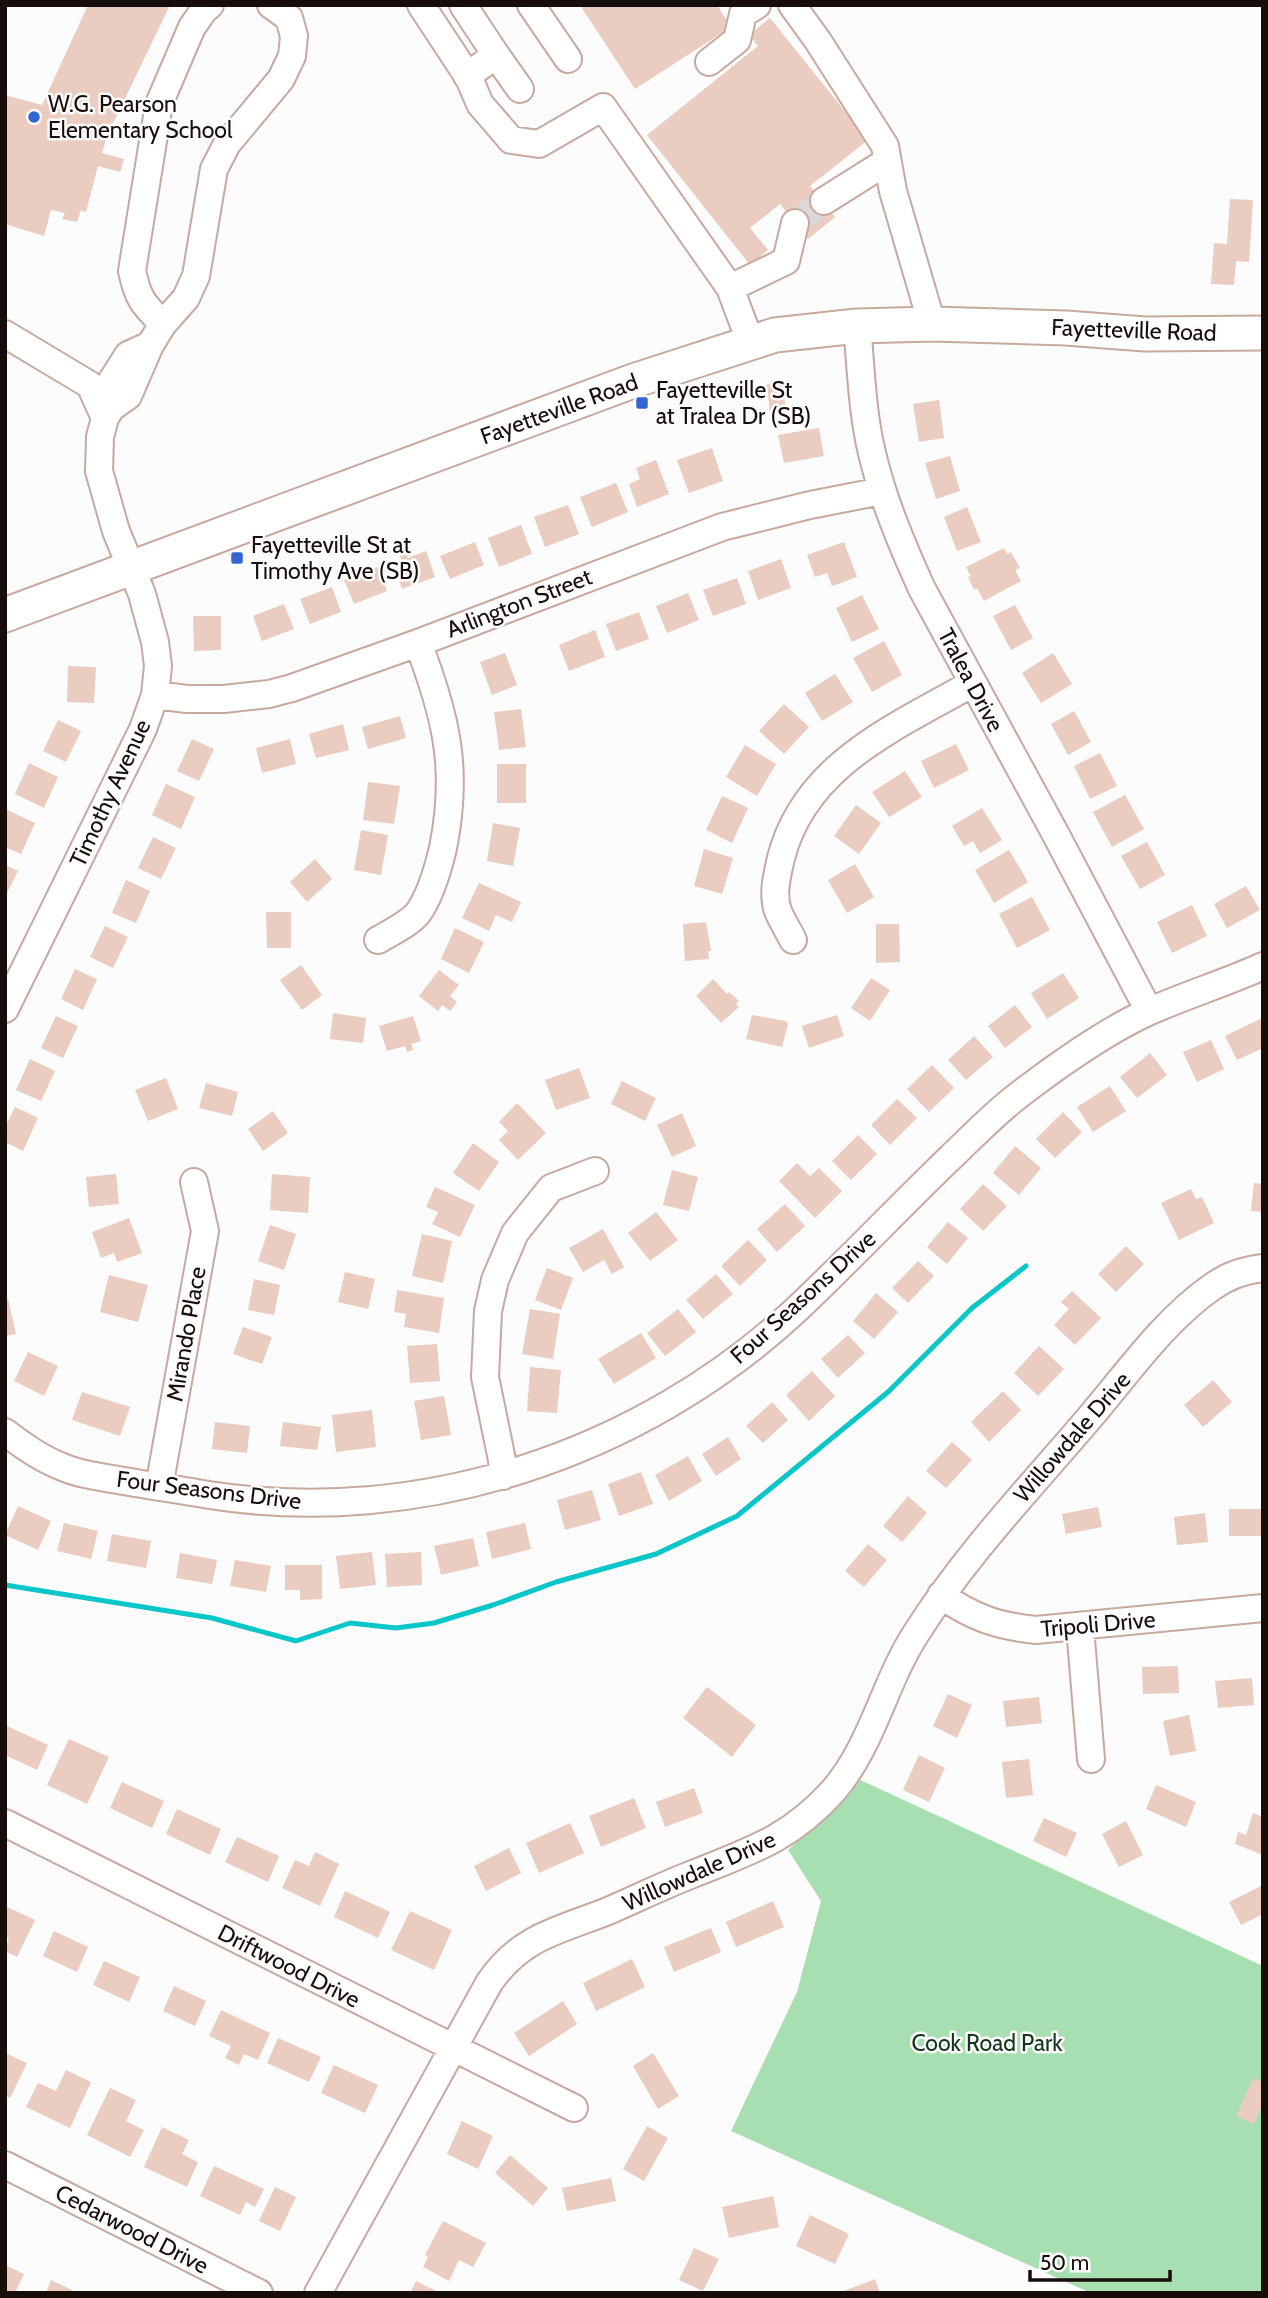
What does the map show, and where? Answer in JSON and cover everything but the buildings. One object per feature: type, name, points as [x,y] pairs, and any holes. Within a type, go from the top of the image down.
[{"type":"main road","name":"Fayetteville Road","points":[[5,615],[633,381],[750,341],[788,333],[856,326],[932,324],[1066,328],[1145,334],[1263,333]]},
{"type":"street","points":[[156,334],[137,293],[132,271],[159,104],[192,27],[204,9],[210,5]]},
{"type":"street","name":"Timothy Avenue","points":[[5,1009],[143,729],[155,695],[158,666],[150,617],[116,531],[99,471],[100,437],[108,413],[109,385],[128,355],[156,334],[186,298],[196,276],[214,169],[227,144],[281,79],[292,56],[294,36],[289,18],[271,5]]},
{"type":"street","points":[[421,5],[467,76],[481,104],[511,140],[539,144],[603,107],[730,288],[750,341]]},
{"type":"street","points":[[531,5],[568,59]]},
{"type":"street","points":[[709,62],[737,40],[743,14],[757,5]]},
{"type":"street","points":[[792,5],[885,146],[886,162],[932,324]]},
{"type":"street","points":[[475,9],[495,55],[520,89]]},
{"type":"street","points":[[467,76],[495,55]]},
{"type":"street","points":[[824,201],[886,162]]},
{"type":"street","points":[[730,288],[786,261],[795,223]]},
{"type":"street","name":"Tralea Drive","points":[[856,326],[871,451],[882,491],[903,547],[922,589],[1149,1011]]},
{"type":"street","points":[[5,334],[90,385],[108,413]]},
{"type":"street","name":"Arlington Street","points":[[155,695],[212,699],[269,694],[292,688],[722,527],[882,491]]},
{"type":"street","points":[[378,940],[416,915],[421,907],[440,862],[448,823],[451,765],[447,736],[440,702],[418,643]]},
{"type":"street","points":[[793,940],[778,909],[775,888],[784,844],[807,800],[834,769],[872,739],[973,683]]},
{"type":"street","name":"Four Seasons Drive","points":[[5,1432],[28,1450],[70,1470],[159,1487],[268,1502],[320,1503],[449,1489],[548,1462],[659,1411],[709,1381],[794,1312],[902,1204],[1013,1100],[1114,1031],[1149,1011],[1263,967]]},
{"type":"street","points":[[503,1476],[485,1377],[488,1311],[495,1280],[515,1233],[551,1188],[596,1171]]},
{"type":"street","name":"Mirando Place","points":[[159,1487],[205,1231],[194,1182]]},
{"type":"street","name":"Willowdale Drive","points":[[318,2293],[499,1968],[529,1942],[548,1932],[607,1912],[765,1845],[813,1811],[849,1771],[865,1743],[905,1652],[958,1571],[1169,1325],[1213,1286],[1247,1270],[1263,1268]]},
{"type":"street","name":"Tripoli Drive","points":[[942,1595],[972,1615],[1004,1626],[1036,1630],[1263,1608]]},
{"type":"street","points":[[1080,1627],[1091,1759]]},
{"type":"street","name":"Driftwood Drive","points":[[5,1823],[574,2108]]},
{"type":"street","name":"Cedarwood Drive","points":[[5,2165],[259,2293]]},
{"type":"green space","name":"Cook Road Park","points":[[856,1778],[1263,1966],[1263,2293],[1091,2293],[731,2131],[797,1992],[821,1901],[788,1850],[830,1811]]},
{"type":"waterway","points":[[5,1585],[212,1618],[296,1641],[350,1623],[396,1628],[434,1623],[493,1605],[556,1582],[656,1554],[737,1516],[888,1392],[972,1308],[1026,1266]]},
{"type":"tunnel","points":[[795,223],[824,201]]},
{"type":"place","name":"W.G. Pearson Elementary School","points":[[34,117]]},
{"type":"place","name":"Fayetteville St at Tralea Dr (SB)","points":[[642,403]]},
{"type":"place","name":"Fayetteville St at Timothy Ave (SB)","points":[[237,558]]}]
